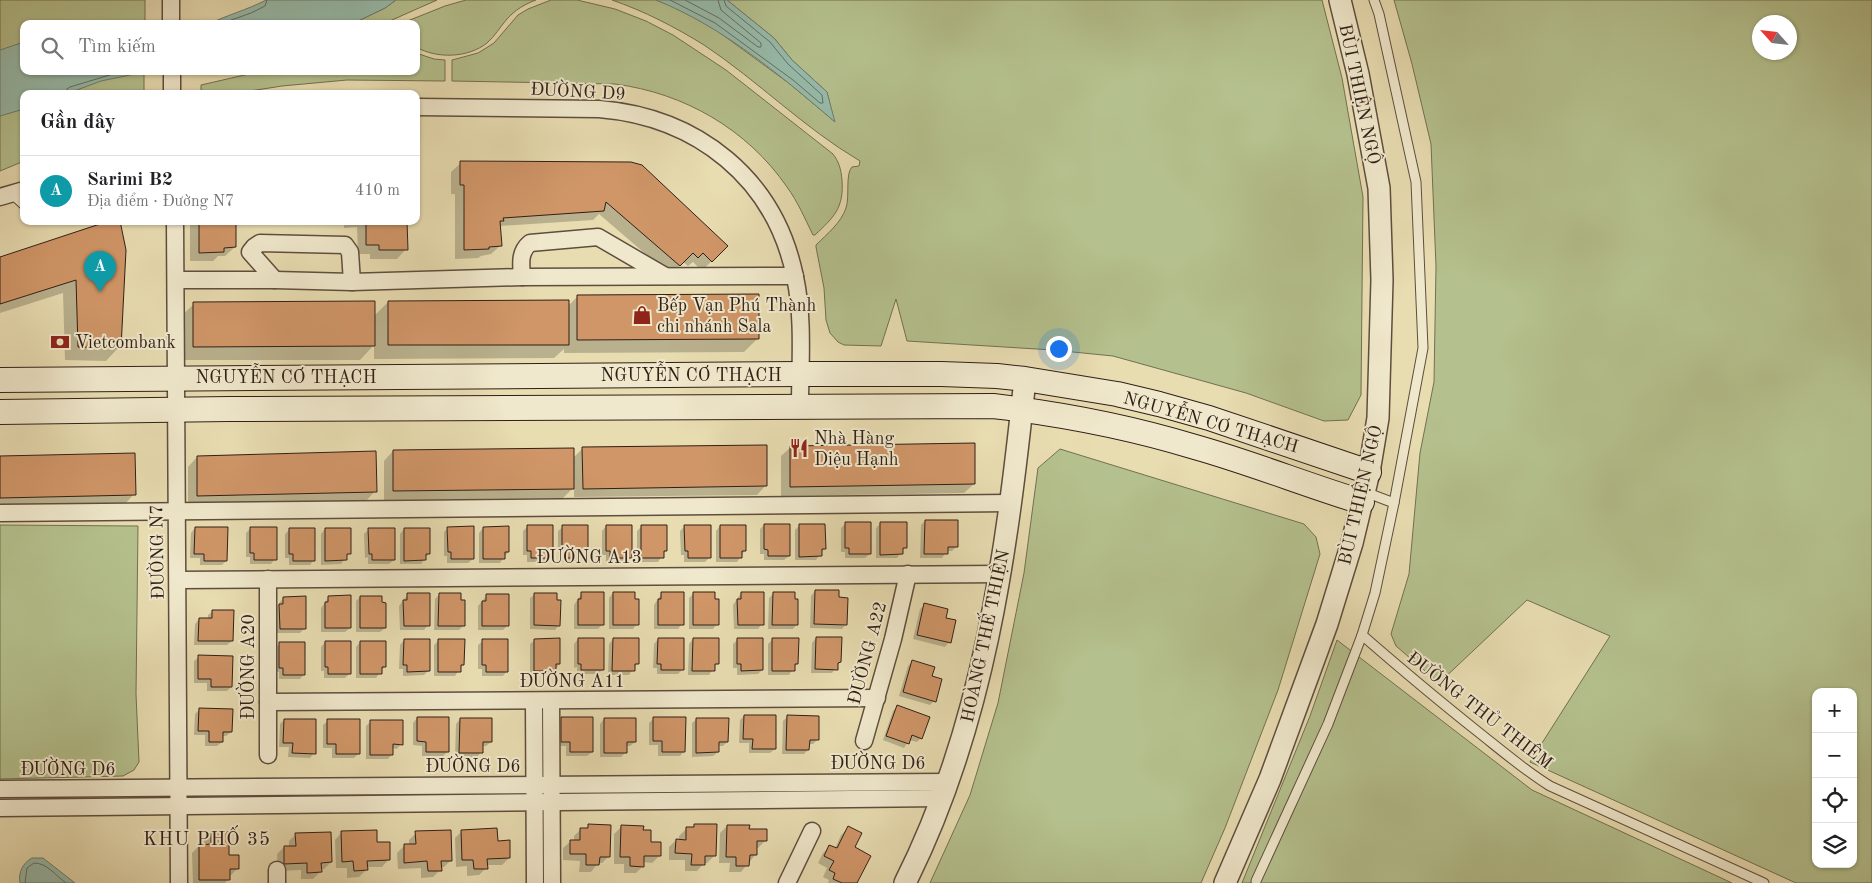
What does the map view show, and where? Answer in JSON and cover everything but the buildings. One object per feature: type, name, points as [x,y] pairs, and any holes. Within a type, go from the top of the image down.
[{"type":"main road","name":"NGUYỄN CƠ THẠCH","points":[[0,380],[800,374],[941,374],[1025,379],[1117,394],[1218,421],[1365,489]]},
{"type":"main road","name":"NGUYỄN CƠ THẠCH","points":[[0,412],[993,406],[1110,424],[1365,489]]},
{"type":"street","points":[[171,0],[171,20]]},
{"type":"street","name":"BÙI THIỆN NGỘ","points":[[1225,883],[1270,779],[1327,624],[1352,544],[1365,489],[1378,418],[1382,280],[1380,188],[1358,74],[1340,0]]},
{"type":"street","points":[[172,75],[172,90]]},
{"type":"street","name":"ĐƯỜNG D9","points":[[420,107],[623,111],[677,127],[716,149],[754,186],[779,226],[795,276],[800,328],[800,406]]},
{"type":"street","name":"ĐƯỜNG N7","points":[[175,225],[179,883]]},
{"type":"street","points":[[522,277],[521,255],[530,242],[598,237],[665,276]]},
{"type":"street","points":[[275,280],[250,252],[260,243],[345,244],[350,252],[352,282]]},
{"type":"street","points":[[176,280],[352,282],[522,277],[795,276]]},
{"type":"street","name":"HOÀNG THẾ THIỆN","points":[[905,883],[923,844],[957,758],[980,677],[1000,574],[1025,379]]},
{"type":"street","points":[[0,513],[1010,503]]},
{"type":"street","name":"ĐƯỜNG A22","points":[[864,742],[908,574]]},
{"type":"street","name":"ĐƯỜNG A13","points":[[178,580],[1000,574]]},
{"type":"street","name":"ĐƯỜNG A20","points":[[268,579],[268,754]]},
{"type":"street","name":"ĐƯỜNG A11","points":[[268,702],[877,698]]},
{"type":"street","points":[[543,701],[552,802],[552,883]]},
{"type":"street","points":[[535,883],[535,785],[543,701]]},
{"type":"street","name":"ĐƯỜNG D6","points":[[0,789],[551,785],[944,790]]},
{"type":"street","name":"ĐƯỜNG D6","points":[[0,808],[552,802],[944,790]]},
{"type":"street","points":[[787,883],[812,831]]},
{"type":"lane","points":[[1256,881],[1328,724],[1362,635],[1379,575],[1423,348],[1416,182],[1379,14],[1374,0]]},
{"type":"lane","points":[[1365,489],[1394,503]]},
{"type":"lane","name":"ĐƯỜNG THỦ THIÊM","points":[[1362,635],[1415,682],[1520,766],[1550,786],[1764,883]]},
{"type":"green space","points":[[0,0],[145,0],[145,20],[20,20],[20,75],[144,75],[144,90],[20,90],[20,163],[0,171]]},
{"type":"green space","points":[[396,0],[437,0],[392,20],[360,20],[385,8]]},
{"type":"green space","points":[[466,0],[536,0],[524,5],[513,13],[487,43],[471,52],[443,55],[433,54],[420,49],[420,20],[410,20]]},
{"type":"green space","points":[[551,0],[577,0],[615,9],[646,21],[673,35],[726,70],[833,154],[840,169],[842,190],[839,205],[828,223],[813,235],[791,193],[771,166],[733,131],[689,105],[641,89],[615,84],[452,81],[452,60],[478,53],[494,43],[518,15]]},
{"type":"green space","points":[[612,0],[656,0],[677,8],[712,27],[790,84],[834,121],[827,92],[792,60],[774,38],[727,0],[1322,0],[1342,78],[1363,197],[1361,395],[1348,420],[1324,421],[1246,393],[1113,356],[1053,350],[907,341],[896,299],[881,346],[844,345],[838,342],[830,333],[826,320],[824,288],[816,245],[841,219],[847,203],[850,170],[852,167],[859,166],[860,161],[820,134],[704,45],[659,20]]},
{"type":"green space","points":[[1394,0],[1872,0],[1872,883],[1796,883],[1530,762],[1610,636],[1527,600],[1439,683],[1396,646],[1391,634],[1409,574],[1420,453],[1434,382],[1436,266],[1431,144],[1412,64]]},
{"type":"green space","points":[[420,54],[445,60],[445,81],[347,80],[256,90],[201,90],[201,85],[245,75],[420,75]]},
{"type":"green space","points":[[1060,449],[1304,524],[1316,537],[1320,554],[1278,690],[1225,828],[1201,883],[930,883],[970,795],[998,703],[1024,573],[1038,468]]},
{"type":"green space","points":[[0,525],[138,526],[136,694],[139,762],[134,770],[123,776],[0,779]]},
{"type":"green space","points":[[1337,640],[1532,790],[1732,883],[1242,883],[1310,716]]},
{"type":"water","points":[[266,0],[396,0],[385,8],[360,20],[218,20]]},
{"type":"water","points":[[656,0],[727,0],[774,38],[792,60],[827,92],[835,122],[772,70],[728,38],[681,11]]},
{"type":"water","points":[[20,43],[20,75],[130,75],[101,81],[77,90],[20,90],[20,110],[0,116],[0,50]]},
{"type":"water","points":[[32,858],[43,858],[75,883],[20,883],[22,868]]},
{"type":"place","name":"Sarimi B2","points":[[100,292]]},
{"type":"place","name":"Bếp Vạn Phú Thành chi nhánh Sala","points":[[642,315]]},
{"type":"place","name":"Vietcombank","points":[[60,342]]},
{"type":"place","name":"Nhà Hàng Diệu Hạnh","points":[[799,448]]},
{"type":"district","name":"KHU PHỐ 35","points":[[207,838]]}]
